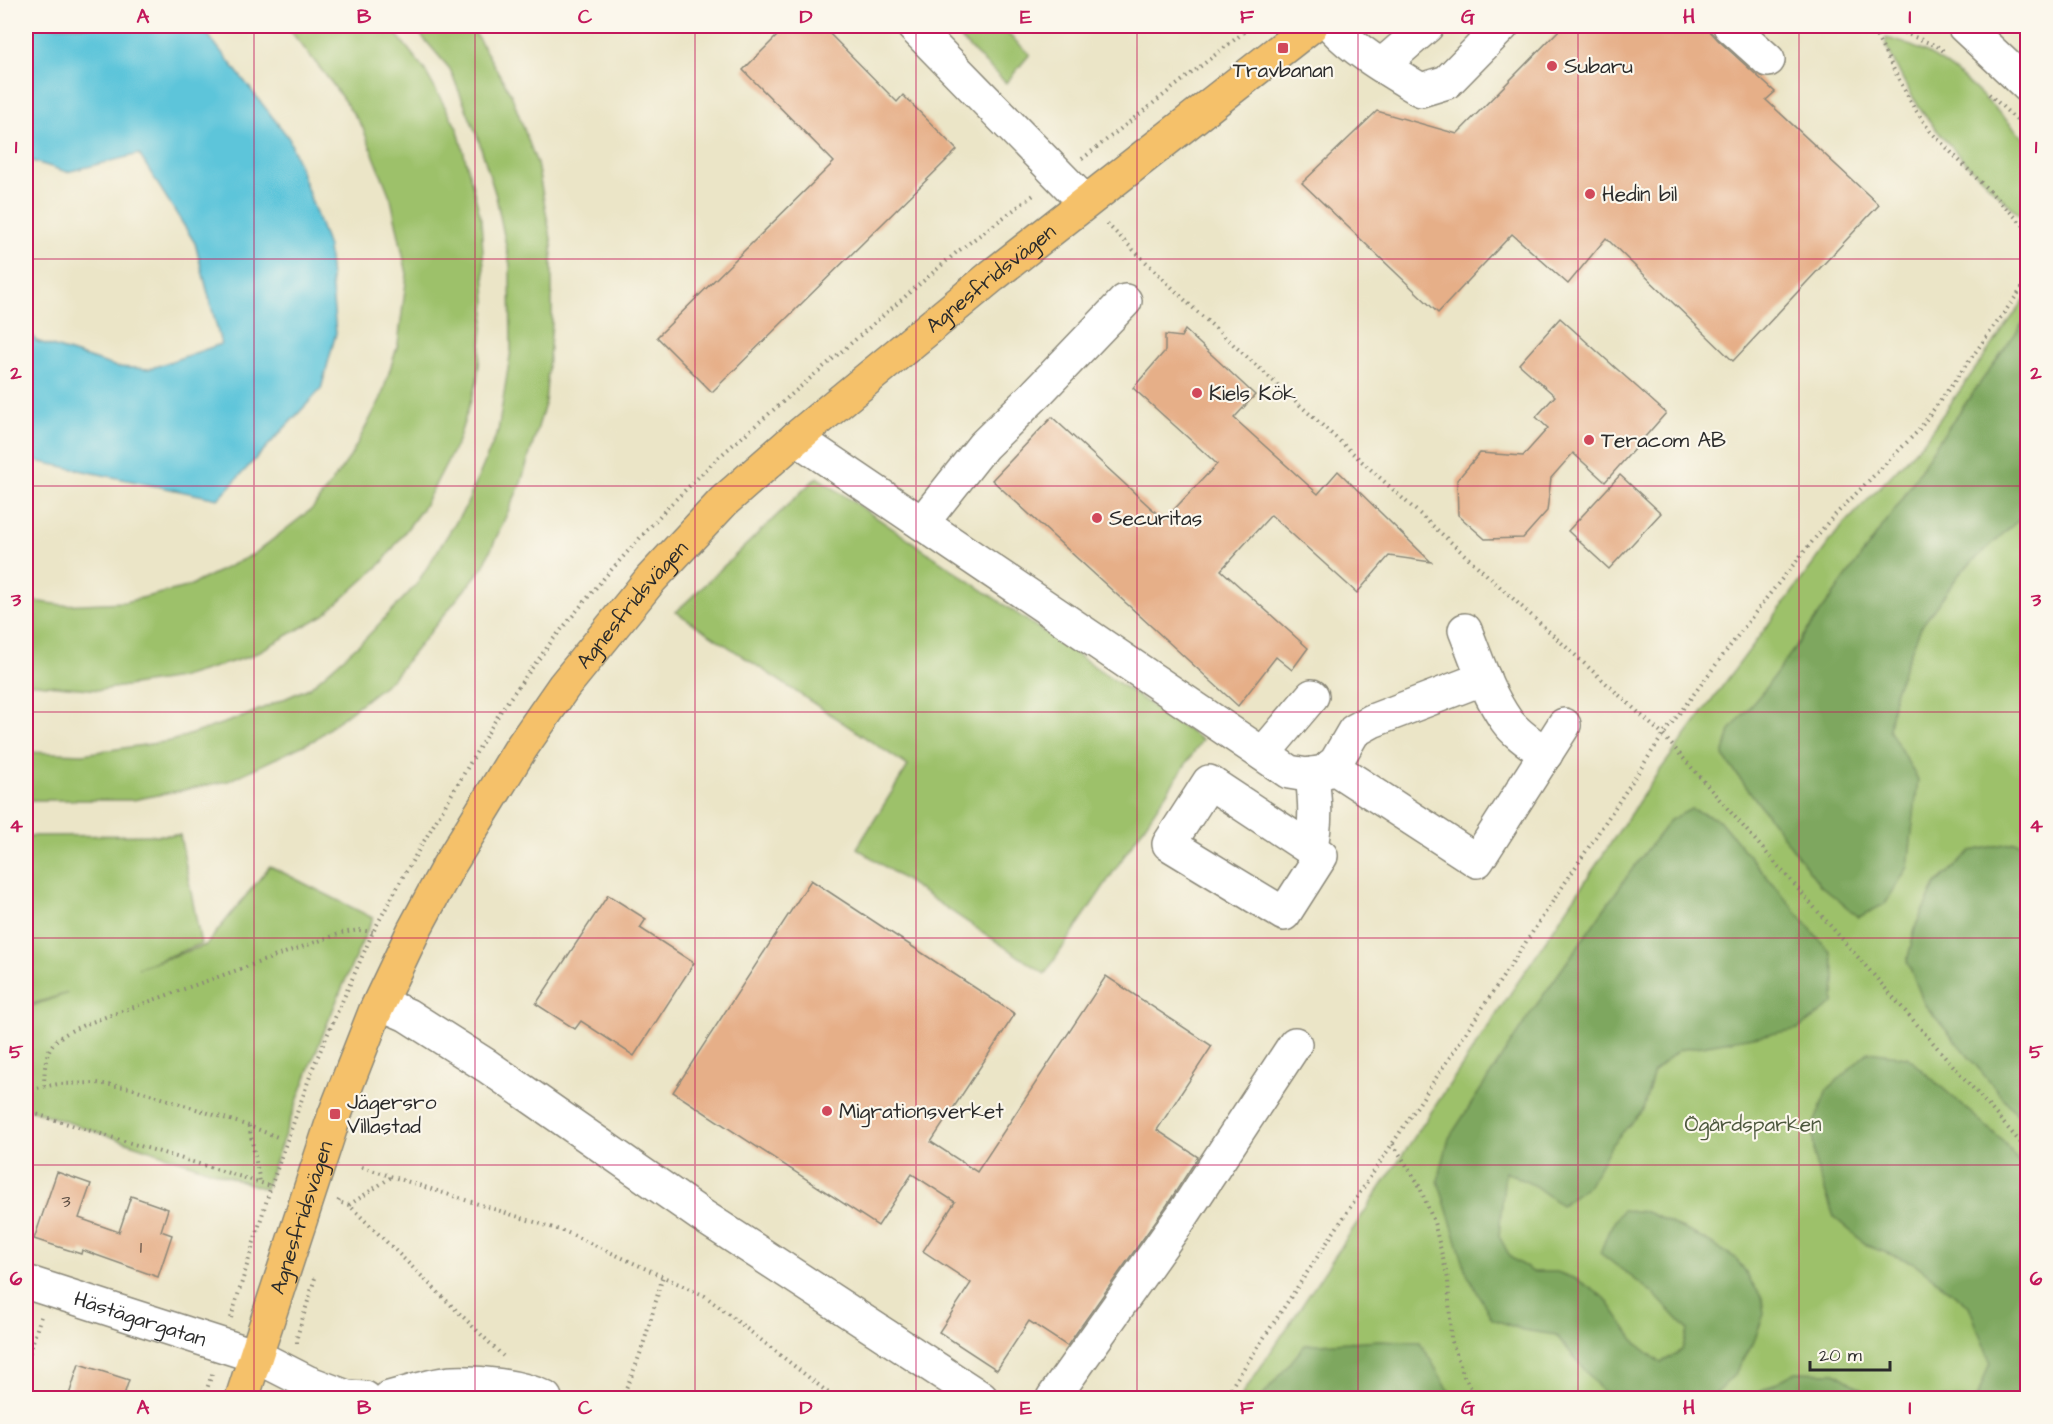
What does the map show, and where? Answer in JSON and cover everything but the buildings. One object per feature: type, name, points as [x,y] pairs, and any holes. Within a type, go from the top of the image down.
[{"type":"main road","name":"Agnesfridsvägen","points":[[242,1398],[335,1114],[380,1003],[414,930],[448,867],[521,748],[564,686],[651,579],[724,501],[796,438],[1085,202],[1311,26]]},
{"type":"street","points":[[913,26],[1085,202]]},
{"type":"street","points":[[1332,26],[1382,65],[1421,90],[1447,82],[1502,26]]},
{"type":"street","points":[[1382,65],[1427,26]]},
{"type":"street","points":[[1730,26],[1768,60]]},
{"type":"street","points":[[1968,28],[2028,86]]},
{"type":"street","points":[[922,523],[983,446],[1125,301]]},
{"type":"street","points":[[796,438],[1289,772],[1321,770],[1336,762],[1354,731],[1372,721],[1484,678]]},
{"type":"street","points":[[1465,630],[1484,678],[1506,721],[1546,754]]},
{"type":"street","points":[[1263,754],[1312,696]]},
{"type":"street","points":[[1321,770],[1477,861],[1564,725]]},
{"type":"street","points":[[1310,849],[1321,770]]},
{"type":"street","points":[[380,1003],[407,1015],[487,1066],[701,1215],[981,1398]]},
{"type":"street","points":[[1053,1398],[1182,1216],[1295,1044]]},
{"type":"street","name":"Hästägargatan","points":[[37,1286],[256,1356],[347,1397],[365,1398]]},
{"type":"street","points":[[389,1398],[452,1383],[496,1385],[545,1398]]},
{"type":"path","points":[[1871,26],[1913,106],[1930,131],[2028,230]]},
{"type":"path","points":[[1887,26],[1937,46],[1951,56]]},
{"type":"path","points":[[2022,26],[2028,31]]},
{"type":"path","points":[[1987,91],[2028,131]]},
{"type":"path","points":[[1085,202],[1201,315],[1663,735],[2028,1151]]},
{"type":"path","points":[[966,244],[970,249]]},
{"type":"path","points":[[1224,1398],[1663,735],[1764,601],[1829,521],[1918,431],[2028,280]]},
{"type":"path","points":[[45,1086],[45,1059],[51,1045],[64,1034],[86,1024],[341,933],[359,930],[373,932],[314,1065],[270,1186],[204,1398]]},
{"type":"path","points":[[26,1090],[45,1086],[97,1083],[131,1088],[249,1125],[280,1138]]},
{"type":"path","points":[[26,1111],[270,1186]]},
{"type":"path","points":[[249,1125],[260,1182]]},
{"type":"path","points":[[1393,1144],[1418,1183],[1434,1222],[1448,1279],[1451,1339],[1464,1376],[1477,1398]]},
{"type":"path","points":[[362,1167],[566,1232],[705,1296],[835,1398]]},
{"type":"path","points":[[349,1205],[393,1176]]},
{"type":"path","points":[[340,1191],[338,1202],[349,1205],[510,1363]]},
{"type":"path","points":[[290,1373],[297,1349],[297,1337],[317,1273]]},
{"type":"path","points":[[621,1398],[631,1376],[663,1276]]},
{"type":"path","points":[[26,1364],[37,1286]]},
{"type":"green space","points":[[283,26],[390,26],[424,69],[458,130],[481,219],[486,303],[477,381],[458,441],[424,506],[382,563],[324,615],[251,656],[179,678],[100,690],[26,683],[26,600],[62,605],[125,602],[187,587],[254,554],[313,508],[350,457],[381,398],[398,344],[407,274],[391,199],[362,126],[331,82],[292,33]]},
{"type":"green space","points":[[413,26],[471,26],[511,94],[537,164],[552,244],[552,323],[545,404],[521,483],[483,567],[392,679],[314,740],[228,781],[133,800],[26,800],[26,752],[83,754],[171,741],[245,716],[309,688],[365,639],[416,585],[466,506],[498,431],[511,350],[510,265],[496,196],[478,138],[450,69]]},
{"type":"green space","points":[[947,26],[999,26],[1030,54],[1006,83]]},
{"type":"green space","points":[[1886,38],[1908,45],[1947,65],[1980,93],[2027,141],[2027,222],[1967,164],[1939,133],[1914,99],[1886,45]]},
{"type":"green space","name":"Ögårdsparken","points":[[2027,296],[2027,1398],[1240,1398],[1655,777],[1837,532],[1924,441]]},
{"type":"green space","points":[[2027,317],[2027,514],[1960,573],[1921,627],[1895,691],[1889,729],[1918,780],[1908,867],[1885,904],[1859,917],[1820,885],[1723,756],[1730,730],[1765,689],[1901,501],[1933,449]]},
{"type":"green space","points":[[817,477],[1202,740],[1045,974],[857,848],[908,766],[676,612]]},
{"type":"green space","points":[[1691,809],[1719,820],[1831,953],[1835,976],[1834,1003],[1798,1029],[1679,1050],[1654,1071],[1643,1110],[1612,1144],[1589,1185],[1561,1205],[1535,1186],[1505,1171],[1499,1236],[1511,1258],[1533,1272],[1557,1272],[1578,1280],[1605,1298],[1637,1344],[1661,1363],[1682,1350],[1688,1330],[1654,1294],[1600,1253],[1609,1230],[1622,1210],[1647,1212],[1694,1234],[1736,1258],[1762,1298],[1764,1314],[1753,1344],[1734,1375],[1712,1397],[1607,1397],[1556,1335],[1523,1330],[1492,1319],[1467,1274],[1438,1181],[1449,1138],[1528,1017],[1633,868],[1670,820]]},
{"type":"green space","points":[[180,835],[201,944],[138,968],[206,945],[270,866],[373,918],[316,1052],[265,1189],[26,1108],[26,1008],[68,993],[26,1006],[26,836]]},
{"type":"green space","points":[[2015,842],[2028,846],[2027,1126],[1925,1005],[1907,961],[1916,925],[1935,885],[1971,851]]},
{"type":"green space","points":[[1868,1052],[1907,1057],[2003,1141],[2027,1173],[2027,1398],[1977,1398],[1990,1362],[1969,1306],[1914,1263],[1868,1246],[1834,1217],[1815,1162],[1812,1129],[1827,1090]]},
{"type":"green space","points":[[1380,1340],[1420,1342],[1453,1398],[1261,1398],[1305,1345]]},
{"type":"green space","points":[[1796,1372],[1835,1373],[1861,1389],[1869,1398],[1755,1398],[1762,1390]]},
{"type":"water","points":[[29,26],[201,26],[289,138],[328,247],[336,333],[321,389],[218,499],[26,459],[26,326],[36,341],[117,367],[149,369],[221,344],[195,243],[139,154],[67,172],[32,161],[26,153],[26,37]]},
{"type":"place","name":"Travbanan","points":[[1283,48]]},
{"type":"place","name":"Subaru","points":[[1552,66]]},
{"type":"place","name":"Hedin bil","points":[[1590,194]]},
{"type":"place","name":"Kiels Kök","points":[[1197,393]]},
{"type":"place","name":"Teracom AB","points":[[1589,440]]},
{"type":"place","name":"Securitas","points":[[1097,518]]},
{"type":"place","name":"Migrationsverket","points":[[827,1111]]},
{"type":"place","name":"Jägersro Villastad","points":[[335,1114]]}]
